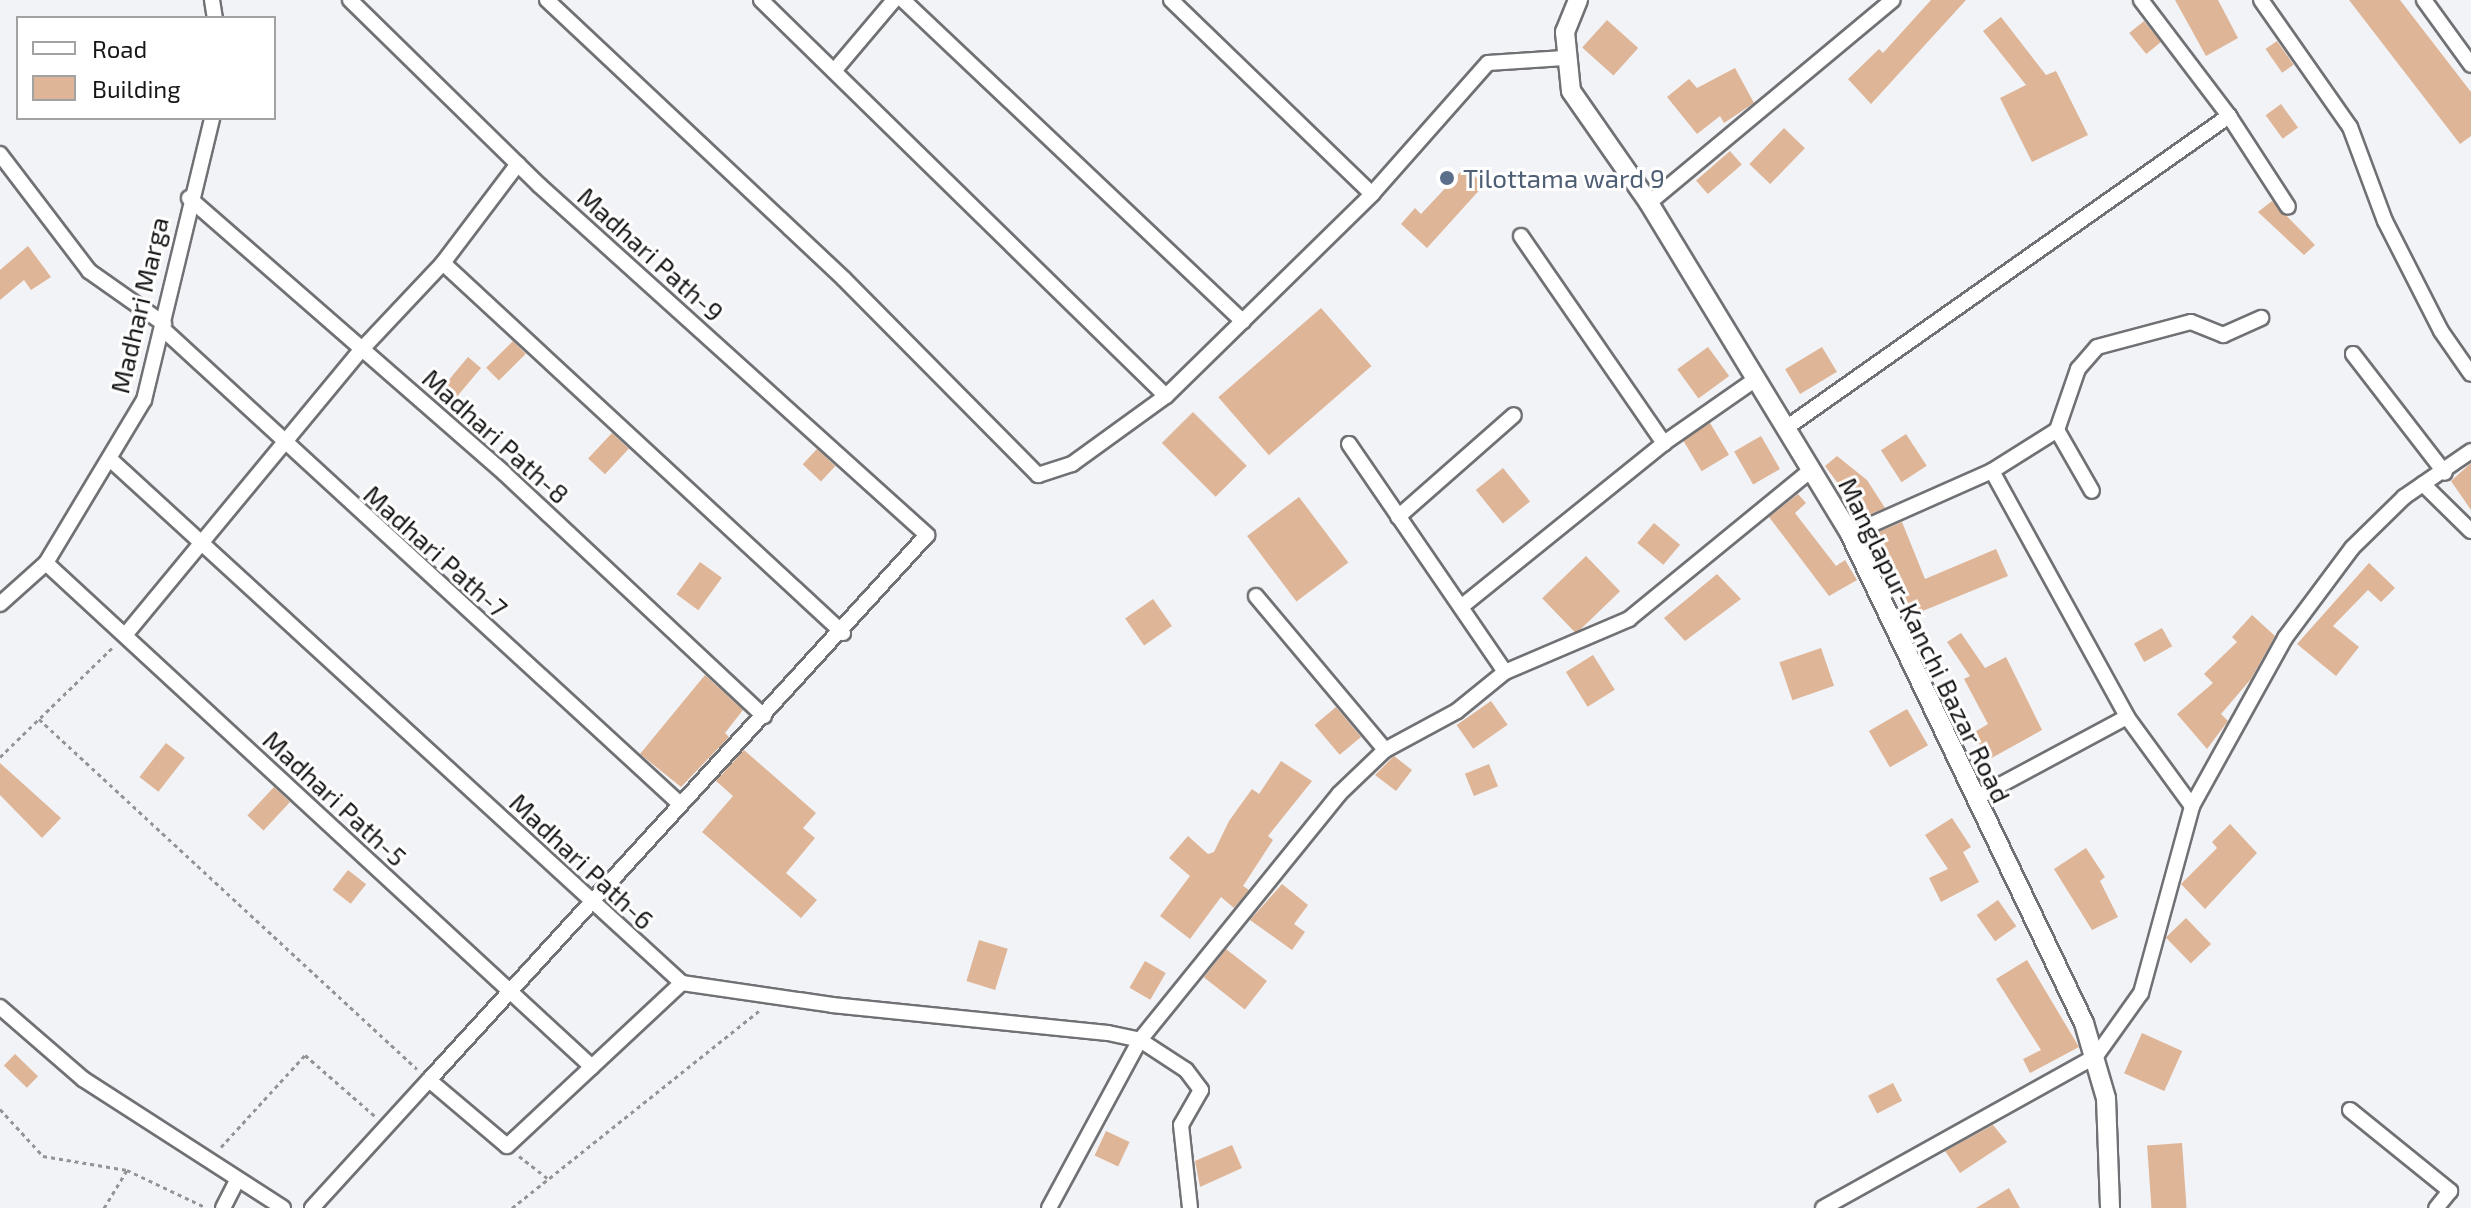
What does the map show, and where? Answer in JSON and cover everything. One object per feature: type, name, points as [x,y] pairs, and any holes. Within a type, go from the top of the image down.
[{"type":"street","name":"Madhari Path-9","points":[[350,0],[518,164],[927,535],[843,633]]},
{"type":"street","points":[[547,0],[844,279],[1038,475],[1072,464],[1166,396],[1372,194],[1488,63],[1564,58]]},
{"type":"street","points":[[761,0],[1166,396]]},
{"type":"street","points":[[834,71],[894,0]]},
{"type":"street","points":[[903,0],[1243,322]]},
{"type":"street","points":[[1171,0],[1372,194]]},
{"type":"street","name":"Manglapur-Kanchi Bazar Road","points":[[1578,0],[1565,32],[1564,58],[1583,115],[1649,203],[1850,534],[2096,1056],[2106,1098],[2105,1207]]},
{"type":"street","points":[[1649,203],[1893,0]]},
{"type":"street","points":[[2141,0],[2229,116],[2288,207]]},
{"type":"street","points":[[2261,0],[2350,127],[2385,221],[2441,331],[2471,374]]},
{"type":"street","points":[[2424,0],[2471,65]]},
{"type":"street","points":[[1786,428],[2229,116]]},
{"type":"street","name":"Madhari Marga","points":[[0,604],[46,563],[111,460],[144,400],[164,327],[189,198],[211,120]]},
{"type":"street","name":"Madhari Path-7","points":[[0,154],[89,271],[164,327],[283,444],[680,804]]},
{"type":"street","points":[[126,634],[362,349],[443,263],[518,164]]},
{"type":"street","name":"Madhari Path-8","points":[[189,198],[362,349],[764,716]]},
{"type":"street","points":[[1521,236],[1664,443]]},
{"type":"street","points":[[312,1208],[385,1125],[592,905],[680,804],[843,633],[443,263]]},
{"type":"street","points":[[1850,534],[1992,471],[2057,430],[2078,369],[2097,347],[2191,322],[2223,335],[2261,318]]},
{"type":"street","points":[[2353,354],[2445,473]]},
{"type":"street","points":[[1461,607],[1664,443],[1756,379]]},
{"type":"street","points":[[1398,517],[1514,415]]},
{"type":"street","points":[[2057,430],[2092,491]]},
{"type":"street","points":[[1349,444],[1505,672]]},
{"type":"street","points":[[1823,1208],[2096,1056],[2141,993],[2192,806],[2302,614],[2352,548],[2423,484],[2445,473],[2471,451]]},
{"type":"street","name":"Madhari Path-6","points":[[111,460],[204,538],[592,905],[682,983]]},
{"type":"street","points":[[1049,1208],[1140,1040],[1210,945],[1339,794],[1385,750],[1457,711],[1505,672],[1629,619],[1811,470]]},
{"type":"street","points":[[1992,471],[2127,717],[2192,806]]},
{"type":"street","points":[[2423,484],[2471,531]]},
{"type":"street","name":"Madhari Path-5","points":[[46,563],[592,1067]]},
{"type":"street","points":[[1256,596],[1385,750]]},
{"type":"street","points":[[1976,798],[2127,717]]},
{"type":"street","points":[[429,1080],[507,1146],[682,983],[1140,1040],[1186,1070],[1201,1090],[1181,1125],[1190,1208]]},
{"type":"street","points":[[0,1007],[83,1079],[283,1208]]},
{"type":"street","points":[[2350,1110],[2450,1191],[2436,1208]]},
{"type":"street","points":[[223,1208],[237,1180]]},
{"type":"path","points":[[0,757],[126,634]]},
{"type":"path","points":[[39,719],[429,1080]]},
{"type":"path","points":[[512,1208],[777,996]]},
{"type":"path","points":[[208,1162],[305,1055],[385,1125]]},
{"type":"path","points":[[0,1109],[43,1156],[127,1170],[207,1208]]},
{"type":"path","points":[[507,1146],[547,1178]]},
{"type":"path","points":[[104,1208],[127,1170]]},
{"type":"building","points":[[1931,0],[1966,0],[1871,104],[1848,79],[1879,49],[1883,53]]},
{"type":"building","points":[[2175,0],[2218,0],[2238,38],[2206,56]]},
{"type":"building","points":[[2349,0],[2400,0],[2471,92],[2471,136],[2460,144]]},
{"type":"building","points":[[2001,17],[2046,75],[2056,71],[2088,135],[2032,162],[2000,98],[2026,85],[1983,31]]},
{"type":"building","points":[[1607,20],[1638,48],[1613,76],[1582,47]]},
{"type":"building","points":[[2144,21],[2161,42],[2146,54],[2129,33]]},
{"type":"building","points":[[2277,41],[2294,65],[2282,73],[2266,49]]},
{"type":"building","points":[[1735,68],[1754,103],[1724,123],[1720,116],[1697,134],[1667,97],[1689,79],[1697,88]]},
{"type":"building","points":[[2281,104],[2298,127],[2283,139],[2266,115]]},
{"type":"building","points":[[1784,128],[1805,148],[1770,184],[1749,164]]},
{"type":"building","points":[[1730,151],[1742,165],[1708,194],[1696,181]]},
{"type":"building","points":[[1465,167],[1484,185],[1427,248],[1401,224],[1415,208],[1421,214]]},
{"type":"building","points":[[2272,201],[2315,245],[2304,255],[2258,212]]},
{"type":"building","points":[[28,246],[51,277],[31,290],[24,280],[0,300],[0,270]]},
{"type":"building","points":[[1321,308],[1372,366],[1269,455],[1218,397]]},
{"type":"building","points":[[513,341],[526,354],[499,381],[486,368]]},
{"type":"building","points":[[1708,347],[1729,376],[1698,398],[1677,369]]},
{"type":"building","points":[[1822,347],[1837,372],[1800,394],[1785,369]]},
{"type":"building","points":[[468,357],[481,368],[454,400],[441,389]]},
{"type":"building","points":[[1193,412],[1247,466],[1216,497],[1162,443]]},
{"type":"building","points":[[1710,423],[1729,455],[1702,471],[1683,439]]},
{"type":"building","points":[[612,433],[629,449],[605,474],[588,459]]},
{"type":"building","points":[[1906,434],[1927,466],[1902,482],[1881,450]]},
{"type":"building","points":[[1761,436],[1780,469],[1753,484],[1734,452]]},
{"type":"building","points":[[817,449],[835,466],[821,481],[803,464]]},
{"type":"building","points":[[1837,456],[1867,480],[1885,508],[1863,517],[1825,466]]},
{"type":"building","points":[[2471,463],[2471,510],[2451,481]]},
{"type":"building","points":[[1503,468],[1530,501],[1503,523],[1476,490]]},
{"type":"building","points":[[1798,494],[1806,503],[1795,513],[1836,566],[1845,560],[1857,580],[1829,596],[1769,517]]},
{"type":"building","points":[[1299,497],[1348,562],[1296,602],[1247,536]]},
{"type":"building","points":[[1902,522],[1925,579],[1996,549],[2008,576],[1913,615],[1878,532]]},
{"type":"building","points":[[1654,523],[1680,545],[1663,565],[1637,543]]},
{"type":"building","points":[[1586,556],[1620,591],[1576,634],[1542,598]]},
{"type":"building","points":[[700,562],[722,578],[698,610],[676,594]]},
{"type":"building","points":[[2369,563],[2395,588],[2381,602],[2368,590],[2333,626],[2359,647],[2336,676],[2297,644]]},
{"type":"building","points":[[1717,574],[1741,599],[1685,641],[1664,618]]},
{"type":"building","points":[[1153,599],[1172,626],[1144,646],[1125,619]]},
{"type":"building","points":[[2252,615],[2275,636],[2251,679],[2221,714],[2228,721],[2207,749],[2177,714],[2213,683],[2204,674],[2237,642],[2232,637]]},
{"type":"building","points":[[2162,628],[2172,646],[2144,662],[2134,644]]},
{"type":"building","points":[[1961,633],[1985,668],[2006,657],[2042,730],[1988,760],[1973,733],[1988,724],[1964,679],[1970,676],[1947,642]]},
{"type":"building","points":[[1821,648],[1834,686],[1792,700],[1779,662]]},
{"type":"building","points":[[1593,655],[1615,690],[1588,707],[1566,672]]},
{"type":"building","points":[[705,675],[743,710],[725,733],[729,737],[681,787],[640,754]]},
{"type":"building","points":[[1491,701],[1508,725],[1473,749],[1457,725]]},
{"type":"building","points":[[1336,707],[1361,737],[1340,755],[1315,725]]},
{"type":"building","points":[[1907,709],[1928,745],[1890,767],[1869,731]]},
{"type":"building","points":[[166,743],[185,758],[158,792],[140,777]]},
{"type":"building","points":[[744,750],[816,813],[803,828],[815,838],[786,873],[817,900],[801,918],[702,832],[733,796],[716,781]]},
{"type":"building","points":[[1394,756],[1412,770],[1396,791],[1375,775]]},
{"type":"building","points":[[1281,761],[1312,781],[1268,836],[1273,840],[1243,886],[1249,890],[1234,908],[1221,897],[1190,939],[1160,916],[1190,876],[1169,858],[1188,836],[1208,854],[1214,852],[1229,821],[1252,789],[1259,794]]},
{"type":"building","points":[[0,763],[61,818],[42,838],[0,795]]},
{"type":"building","points":[[1489,764],[1498,786],[1474,796],[1465,774]]},
{"type":"building","points":[[274,787],[290,802],[263,831],[247,816]]},
{"type":"building","points":[[1952,818],[1971,847],[1963,852],[1979,882],[1941,902],[1929,878],[1948,869],[1925,835]]},
{"type":"building","points":[[2230,824],[2257,853],[2205,909],[2181,884],[2217,848],[2212,842]]},
{"type":"building","points":[[2086,848],[2105,877],[2100,881],[2118,917],[2092,930],[2054,869]]},
{"type":"building","points":[[348,870],[366,884],[351,904],[333,890]]},
{"type":"building","points":[[1282,884],[1308,905],[1294,924],[1305,932],[1292,950],[1250,920]]},
{"type":"building","points":[[1998,900],[2016,926],[1995,941],[1977,915]]},
{"type":"building","points":[[2186,918],[2211,944],[2191,963],[2166,937]]},
{"type":"building","points":[[979,940],[1008,949],[995,990],[966,981]]},
{"type":"building","points":[[1226,949],[1267,981],[1245,1009],[1204,977]]},
{"type":"building","points":[[2027,960],[2079,1047],[2030,1073],[2023,1059],[2041,1050],[1996,979]]},
{"type":"building","points":[[1145,961],[1166,973],[1150,1000],[1130,988]]},
{"type":"building","points":[[2142,1033],[2182,1051],[2164,1091],[2124,1073]]},
{"type":"building","points":[[15,1054],[38,1076],[27,1088],[4,1066]]},
{"type":"building","points":[[1893,1083],[1902,1101],[1877,1114],[1868,1096]]},
{"type":"building","points":[[1993,1125],[2007,1142],[1960,1173],[1945,1151]]},
{"type":"building","points":[[1106,1131],[1130,1142],[1118,1166],[1095,1155]]},
{"type":"building","points":[[2182,1143],[2187,1208],[2151,1208],[2147,1145]]},
{"type":"building","points":[[1232,1145],[1242,1168],[1200,1187],[1195,1161]]},
{"type":"building","points":[[2009,1188],[2020,1208],[1976,1208]]},
{"type":"place","name":"Tilottama ward 9","points":[[1447,178]]}]
